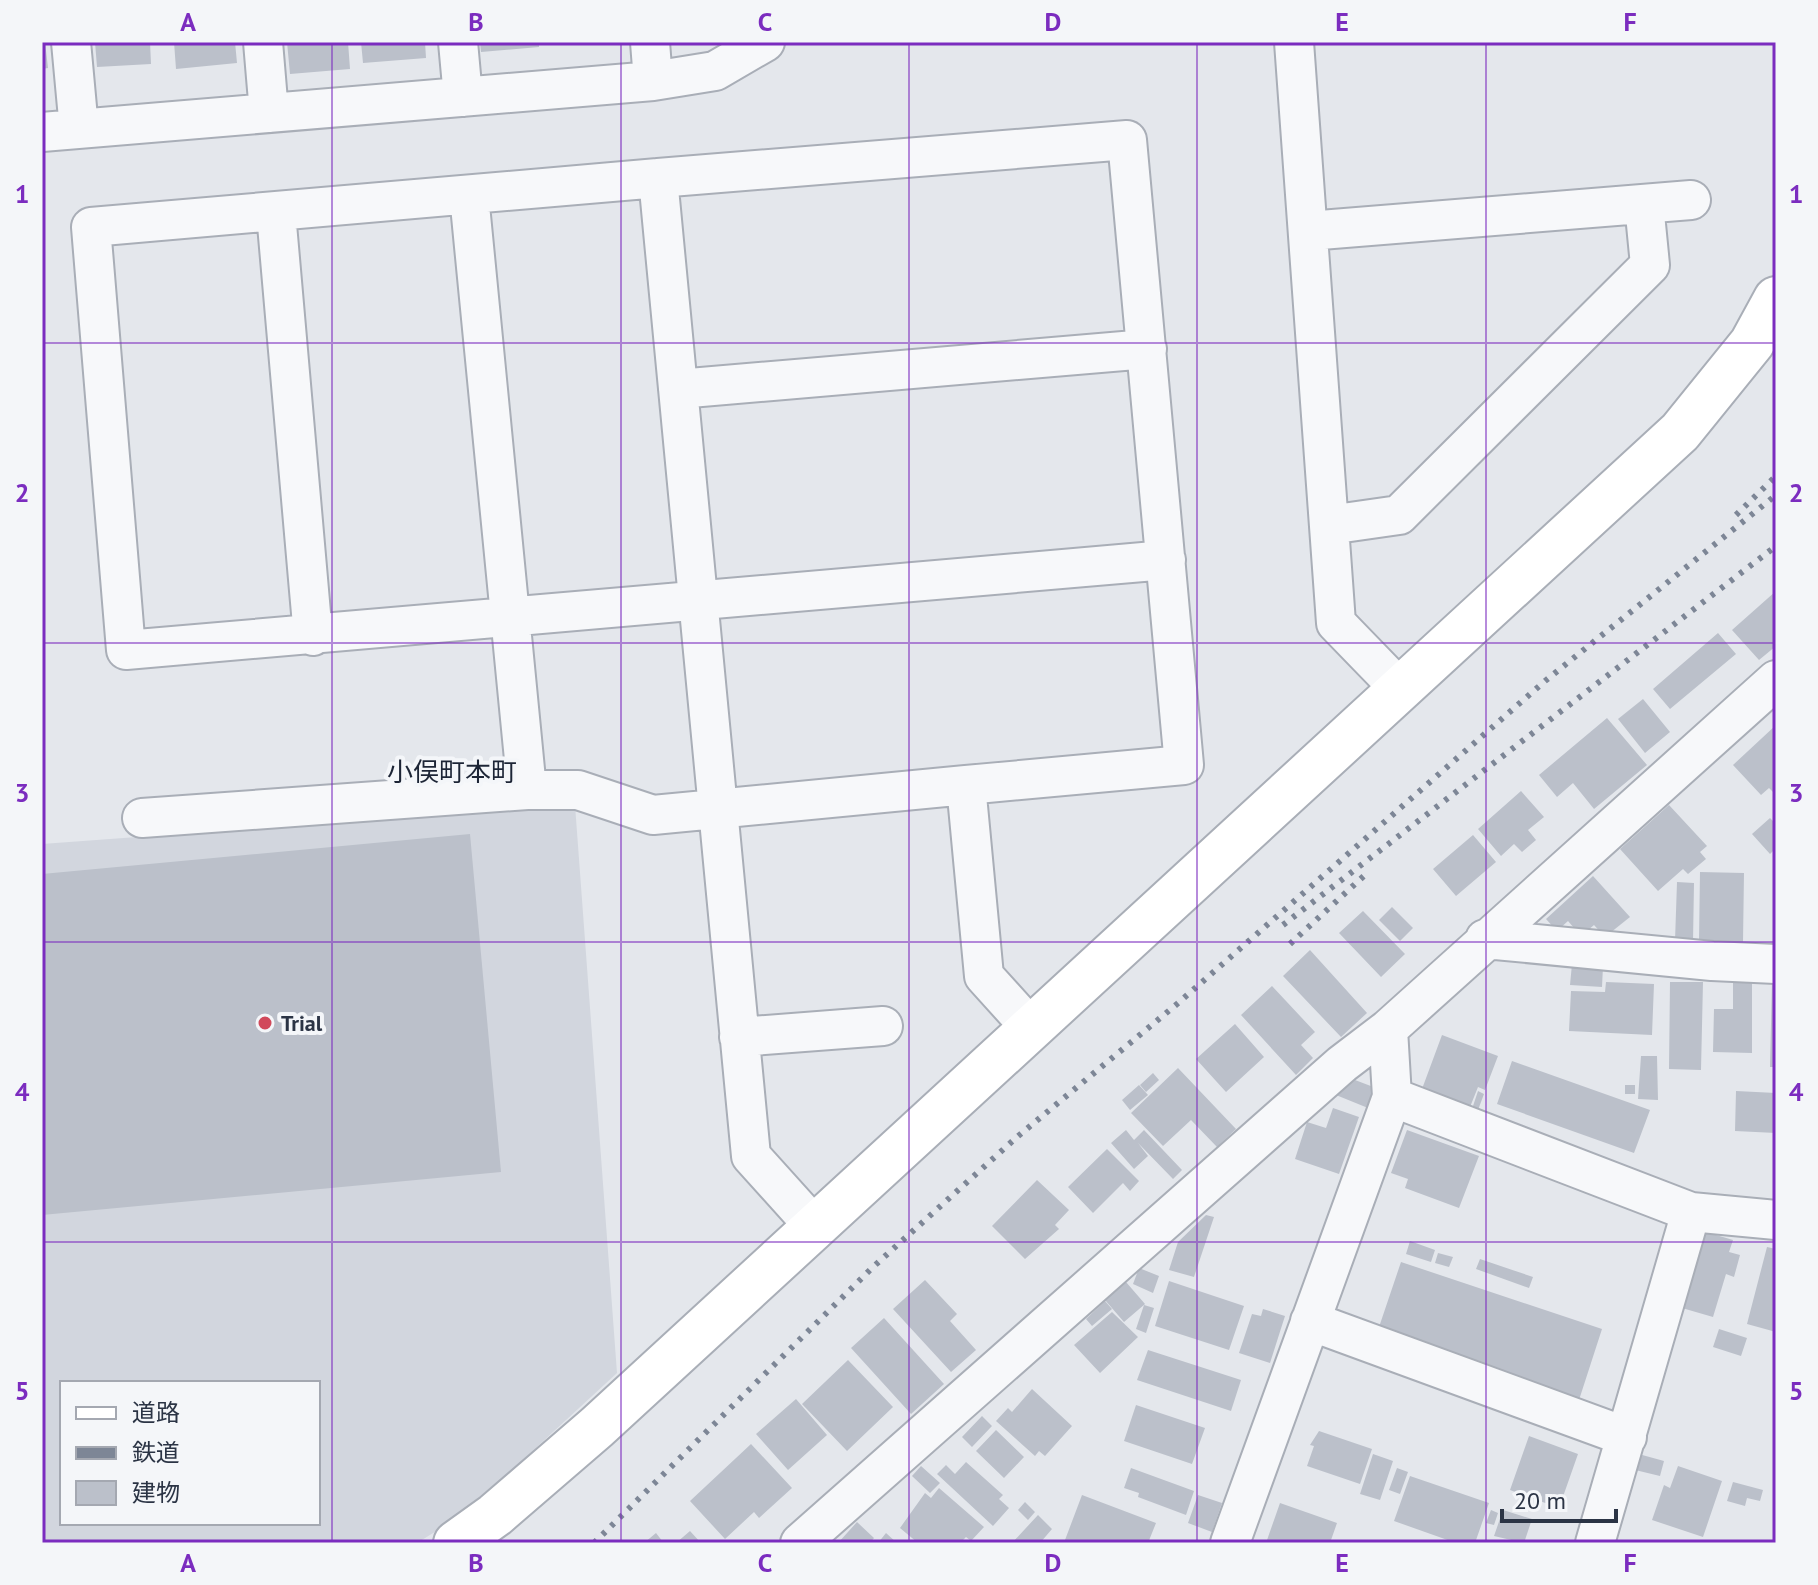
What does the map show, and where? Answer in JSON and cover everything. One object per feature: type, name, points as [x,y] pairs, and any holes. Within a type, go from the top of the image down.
[{"type":"street","points":[[71,42],[79,129]]},
{"type":"street","points":[[263,42],[269,113]]},
{"type":"street","points":[[458,42],[463,97]]},
{"type":"street","points":[[650,42],[653,81]]},
{"type":"street","points":[[42,132],[653,81],[715,71],[765,42]]},
{"type":"street","points":[[1294,42],[1336,623],[1400,689]]},
{"type":"street","points":[[142,818],[527,790],[578,790],[653,815],[1184,765],[1166,560],[1147,349],[1127,140],[91,227],[126,650],[1166,560]]},
{"type":"street","points":[[658,178],[751,1156],[815,1227]]},
{"type":"street","points":[[469,195],[527,790]]},
{"type":"street","points":[[1308,231],[1691,200]]},
{"type":"street","points":[[1329,525],[1399,515],[1650,265],[1644,204]]},
{"type":"street","points":[[276,213],[313,636]]},
{"type":"street","points":[[456,1543],[495,1515],[597,1427],[1680,432],[1710,399],[1752,343],[1776,299]]},
{"type":"street","points":[[678,389],[1147,349]]},
{"type":"street","points":[[800,1543],[1342,1064],[1388,1029],[1776,680]]},
{"type":"street","points":[[966,785],[984,976],[1031,1028]]},
{"type":"street","points":[[1485,939],[1776,964]]},
{"type":"street","points":[[739,1037],[883,1026]]},
{"type":"street","points":[[1230,1543],[1392,1097],[1388,1029]]},
{"type":"street","points":[[1392,1097],[1691,1212],[1776,1220]]},
{"type":"street","points":[[1595,1543],[1691,1212]]},
{"type":"street","points":[[1310,1321],[1627,1437]]},
{"type":"shaded area","points":[[575,805],[617,1373],[514,1468],[446,1525],[417,1543],[42,1543],[42,844]]},
{"type":"building","points":[[42,42],[45,42],[48,68],[42,69]]},
{"type":"building","points":[[95,42],[150,42],[151,64],[97,67]]},
{"type":"building","points":[[174,42],[235,42],[237,63],[176,69]]},
{"type":"building","points":[[287,42],[348,42],[350,69],[290,74]]},
{"type":"building","points":[[361,42],[425,42],[426,58],[363,63]]},
{"type":"building","points":[[480,42],[539,42],[539,47],[481,52]]},
{"type":"building","points":[[1776,591],[1776,646],[1759,660],[1732,630]]},
{"type":"building","points":[[1718,633],[1736,654],[1670,709],[1653,689]]},
{"type":"building","points":[[1643,699],[1670,732],[1645,753],[1618,719]]},
{"type":"building","points":[[1607,718],[1647,765],[1594,809],[1573,783],[1557,797],[1539,775]]},
{"type":"building","points":[[1776,725],[1776,790],[1773,792],[1769,788],[1761,795],[1733,765]]},
{"type":"building","points":[[1521,791],[1544,817],[1528,830],[1536,840],[1522,852],[1514,844],[1501,856],[1478,829]]},
{"type":"building","points":[[1669,805],[1707,846],[1700,852],[1706,859],[1688,874],[1683,869],[1658,891],[1620,849]]},
{"type":"building","points":[[1770,818],[1776,824],[1776,848],[1770,854],[1752,834]]},
{"type":"building","name":"Trial","points":[[470,834],[501,1172],[42,1215],[42,874]]},
{"type":"building","points":[[1473,835],[1496,862],[1456,896],[1433,869]]},
{"type":"building","points":[[1700,872],[1744,873],[1743,942],[1699,942]]},
{"type":"building","points":[[1593,876],[1630,917],[1605,937],[1594,925],[1581,936],[1568,921],[1557,931],[1546,919]]},
{"type":"building","points":[[1677,882],[1694,883],[1693,942],[1675,941]]},
{"type":"building","points":[[1392,907],[1413,928],[1400,941],[1379,920]]},
{"type":"building","points":[[1363,911],[1405,954],[1381,977],[1339,933]]},
{"type":"building","points":[[1310,950],[1367,1013],[1341,1037],[1283,976]]},
{"type":"building","points":[[1572,964],[1603,966],[1602,987],[1570,985]]},
{"type":"building","points":[[1733,977],[1752,977],[1752,1053],[1713,1052],[1714,1009],[1733,1009]]},
{"type":"building","points":[[1772,981],[1776,981],[1776,1067],[1770,1067]]},
{"type":"building","points":[[1606,982],[1654,984],[1652,1035],[1569,1031],[1571,991],[1605,992]]},
{"type":"building","points":[[1670,982],[1703,982],[1701,1070],[1669,1069]]},
{"type":"building","points":[[1272,986],[1315,1032],[1301,1045],[1313,1058],[1296,1075],[1241,1015]]},
{"type":"building","points":[[1235,1024],[1264,1057],[1226,1092],[1196,1059]]},
{"type":"building","points":[[1442,1035],[1498,1056],[1485,1090],[1478,1087],[1470,1107],[1422,1089]]},
{"type":"building","points":[[1641,1056],[1657,1056],[1658,1100],[1638,1099]]},
{"type":"building","points":[[1512,1061],[1650,1110],[1634,1153],[1497,1104]]},
{"type":"building","points":[[1178,1068],[1236,1129],[1217,1147],[1191,1120],[1163,1146],[1131,1113]]},
{"type":"building","points":[[1153,1073],[1159,1080],[1146,1092],[1140,1085]]},
{"type":"building","points":[[1355,1080],[1376,1088],[1368,1108],[1336,1095]]},
{"type":"building","points":[[1139,1085],[1148,1095],[1130,1110],[1122,1100]]},
{"type":"building","points":[[1625,1085],[1635,1085],[1635,1094],[1625,1094]]},
{"type":"building","points":[[1478,1091],[1484,1094],[1478,1110],[1472,1109]]},
{"type":"building","points":[[1736,1091],[1776,1093],[1776,1133],[1735,1131]]},
{"type":"building","points":[[1333,1108],[1359,1117],[1339,1174],[1295,1159],[1307,1122],[1326,1128]]},
{"type":"building","points":[[1126,1130],[1134,1140],[1144,1130],[1182,1170],[1173,1179],[1138,1143],[1148,1156],[1134,1169],[1111,1143]]},
{"type":"building","points":[[1407,1130],[1479,1156],[1459,1208],[1405,1188],[1408,1179],[1391,1173]]},
{"type":"building","points":[[1107,1149],[1139,1181],[1130,1191],[1123,1183],[1093,1213],[1068,1187]]},
{"type":"building","points":[[1037,1180],[1069,1210],[1055,1225],[1059,1229],[1025,1259],[992,1226]]},
{"type":"building","points":[[1206,1215],[1214,1217],[1194,1277],[1169,1270],[1178,1242]]},
{"type":"building","points":[[1706,1232],[1733,1240],[1729,1252],[1740,1255],[1734,1277],[1726,1274],[1713,1317],[1682,1308]]},
{"type":"building","points":[[1410,1241],[1435,1250],[1431,1262],[1406,1254]]},
{"type":"building","points":[[1767,1247],[1776,1249],[1776,1332],[1747,1324]]},
{"type":"building","points":[[1438,1253],[1453,1257],[1449,1267],[1435,1263]]},
{"type":"building","points":[[1480,1259],[1533,1277],[1529,1288],[1476,1269]]},
{"type":"building","points":[[1401,1262],[1602,1329],[1579,1400],[1377,1333]]},
{"type":"building","points":[[1139,1268],[1159,1276],[1153,1293],[1133,1284]]},
{"type":"building","points":[[925,1280],[957,1314],[950,1321],[976,1350],[951,1372],[893,1309]]},
{"type":"building","points":[[1169,1281],[1244,1306],[1229,1350],[1155,1326]]},
{"type":"building","points":[[1126,1282],[1145,1304],[1124,1322],[1105,1300]]},
{"type":"building","points":[[1105,1301],[1112,1309],[1092,1326],[1086,1319]]},
{"type":"building","points":[[1144,1305],[1154,1308],[1146,1333],[1136,1329]]},
{"type":"building","points":[[1263,1309],[1285,1316],[1270,1363],[1239,1353],[1252,1314],[1261,1316]]},
{"type":"building","points":[[1112,1312],[1138,1337],[1100,1373],[1074,1345]]},
{"type":"building","points":[[884,1318],[944,1384],[911,1414],[851,1348]]},
{"type":"building","points":[[1719,1329],[1747,1338],[1741,1356],[1713,1347]]},
{"type":"building","points":[[1148,1350],[1241,1380],[1231,1411],[1137,1380]]},
{"type":"building","points":[[848,1360],[893,1407],[847,1451],[802,1404]]},
{"type":"building","points":[[1032,1389],[1072,1426],[1045,1456],[1039,1451],[1035,1456],[996,1421],[1008,1408],[1012,1412]]},
{"type":"building","points":[[796,1399],[827,1435],[788,1470],[756,1434]]},
{"type":"building","points":[[1136,1405],[1205,1428],[1192,1464],[1124,1441]]},
{"type":"building","points":[[982,1416],[992,1426],[972,1447],[962,1437]]},
{"type":"building","points":[[996,1430],[1024,1457],[1004,1478],[976,1451]]},
{"type":"building","points":[[1319,1431],[1372,1449],[1360,1484],[1307,1466],[1314,1446],[1310,1445]]},
{"type":"building","points":[[1529,1436],[1578,1454],[1559,1508],[1510,1490]]},
{"type":"building","points":[[751,1444],[792,1488],[759,1518],[754,1512],[725,1539],[690,1501]]},
{"type":"building","points":[[1635,1453],[1664,1461],[1660,1476],[1631,1469]]},
{"type":"building","points":[[1373,1454],[1393,1461],[1380,1500],[1360,1494]]},
{"type":"building","points":[[966,1462],[1003,1495],[999,1499],[1009,1508],[993,1526],[937,1474],[946,1465],[955,1474]]},
{"type":"building","points":[[921,1466],[940,1483],[930,1493],[912,1476]]},
{"type":"building","points":[[1678,1466],[1722,1481],[1703,1537],[1652,1520],[1664,1485],[1670,1488]]},
{"type":"building","points":[[1131,1468],[1194,1491],[1186,1515],[1138,1497],[1139,1493],[1124,1488]]},
{"type":"building","points":[[1397,1468],[1408,1472],[1400,1494],[1389,1490]]},
{"type":"building","points":[[1410,1476],[1489,1503],[1475,1543],[1456,1543],[1394,1521]]},
{"type":"building","points":[[1733,1482],[1763,1490],[1760,1501],[1747,1498],[1745,1506],[1727,1501]]},
{"type":"building","points":[[939,1488],[984,1527],[971,1541],[966,1537],[960,1543],[918,1543],[900,1528],[925,1493],[931,1498]]},
{"type":"building","points":[[1082,1495],[1156,1523],[1148,1543],[1074,1543],[1065,1540]]},
{"type":"building","points":[[1198,1495],[1222,1503],[1212,1532],[1188,1523]]},
{"type":"building","points":[[1025,1502],[1035,1512],[1028,1520],[1018,1510]]},
{"type":"building","points":[[1280,1503],[1337,1523],[1330,1543],[1266,1543]]},
{"type":"building","points":[[1491,1510],[1498,1513],[1494,1525],[1486,1523]]},
{"type":"building","points":[[1503,1510],[1532,1519],[1524,1543],[1494,1536]]},
{"type":"building","points":[[1038,1515],[1052,1529],[1040,1543],[1012,1543]]},
{"type":"building","points":[[857,1522],[874,1538],[870,1543],[838,1543]]},
{"type":"building","points":[[690,1531],[701,1543],[676,1543]]},
{"type":"building","points":[[656,1533],[663,1542],[644,1543]]},
{"type":"building","points":[[886,1533],[897,1543],[878,1543]]},
{"type":"railway","points":[[1736,515],[1776,476]]},
{"type":"railway","points":[[594,1543],[873,1267],[1017,1137],[1177,1004],[1545,681],[1776,495]]},
{"type":"railway","points":[[1283,925],[1776,546]]},
{"type":"railway","points":[[1290,944],[1367,873]]},
{"type":"place","name":"Trial","points":[[265,1023]]},
{"type":"district","name":"小俣町本町","points":[[452,772]]}]
